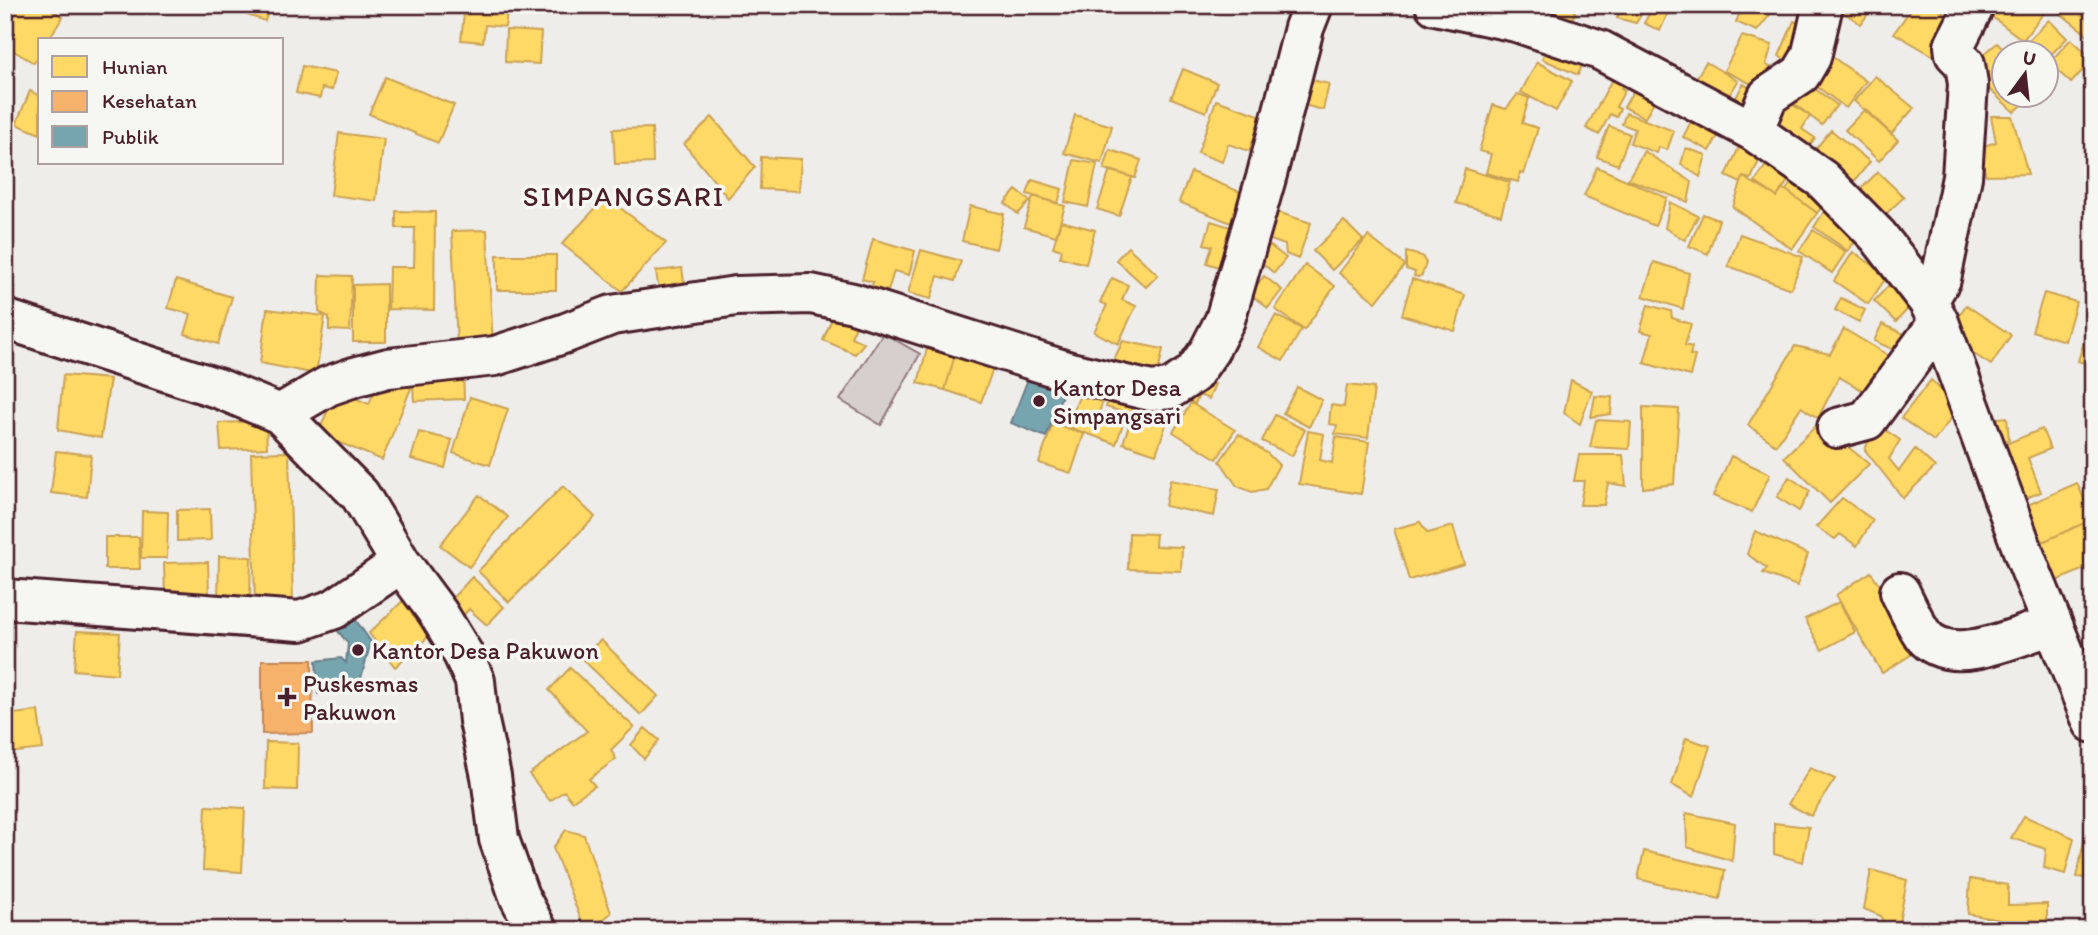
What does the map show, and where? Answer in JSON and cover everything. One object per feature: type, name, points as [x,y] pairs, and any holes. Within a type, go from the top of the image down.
[{"type":"street","points":[[280,414],[328,386],[354,377],[388,368],[495,356],[612,315],[736,296],[811,293],[853,303],[1070,372],[1152,391],[1170,390],[1193,374],[1225,320],[1266,178],[1304,28],[1313,5]]},
{"type":"street","points":[[1435,5],[1516,22],[1600,50],[1753,131],[1822,179],[1878,236],[1933,311],[2052,625],[2093,723]]},
{"type":"street","points":[[1753,131],[1768,96],[1801,74],[1811,57],[1823,5]]},
{"type":"street","points":[[1837,428],[1867,421],[1933,311],[1962,177],[1968,84],[1965,64],[1955,54],[1954,46],[1975,5]]},
{"type":"street","points":[[5,319],[220,389],[280,414],[360,495],[401,563],[438,613],[463,654],[475,681],[499,839],[519,896],[537,930]]},
{"type":"street","points":[[5,599],[300,621],[334,609],[401,563]]},
{"type":"street","points":[[1900,592],[1924,637],[1940,647],[1974,650],[2052,625]]},
{"type":"shaded area","points":[[883,333],[920,354],[881,425],[840,400]]},
{"type":"building: Hunian","points":[[5,5],[44,5],[63,17],[49,38],[38,38],[38,56],[34,63],[7,47],[15,34],[5,29]]},
{"type":"building: Hunian","points":[[228,5],[270,5],[265,21],[227,8]]},
{"type":"building: Hunian","points":[[465,5],[508,5],[505,27],[485,25],[483,42],[461,40]]},
{"type":"building: Hunian","points":[[1549,5],[1567,5],[1576,13],[1560,31],[1541,14]]},
{"type":"building: Hunian","points":[[1623,5],[1647,5],[1636,23],[1617,18]]},
{"type":"building: Hunian","points":[[1654,5],[1671,6],[1660,31],[1644,23]]},
{"type":"building: Hunian","points":[[1743,5],[1765,5],[1773,11],[1757,31],[1736,22]]},
{"type":"building: Hunian","points":[[1832,5],[1874,5],[1861,24]]},
{"type":"building: Hunian","points":[[1914,5],[1934,5],[1955,21],[1939,59],[1894,33]]},
{"type":"building: Hunian","points":[[1987,5],[2049,6],[2025,38],[2020,38],[1983,10]]},
{"type":"building: Hunian","points":[[2050,5],[2093,5],[2093,31],[2089,36]]},
{"type":"building: Hunian","points":[[2049,20],[2067,38],[2060,45],[2060,38],[2031,38]]},
{"type":"building: Hunian","points":[[1794,21],[1815,31],[1800,71],[1779,56]]},
{"type":"building: Hunian","points":[[506,30],[541,32],[539,64],[505,62]]},
{"type":"building: Hunian","points":[[1742,36],[1772,45],[1766,65],[1783,74],[1771,93],[1724,71]]},
{"type":"building: Hunian","points":[[2071,39],[2093,59],[2071,83],[2060,73],[2060,51]]},
{"type":"building: Hunian","points":[[1550,40],[1586,56],[1578,75],[1542,59]]},
{"type":"building: Hunian","points":[[1990,49],[1990,90],[1967,69]]},
{"type":"building: Hunian","points":[[1827,53],[1866,81],[1846,108],[1808,80]]},
{"type":"building: Hunian","points":[[1537,62],[1572,81],[1556,111],[1521,92]]},
{"type":"building: Hunian","points":[[1706,62],[1738,81],[1722,107],[1690,88]]},
{"type":"building: Hunian","points":[[302,66],[336,73],[332,90],[322,88],[320,98],[296,93]]},
{"type":"building: Hunian","points":[[1183,69],[1217,83],[1206,112],[1171,98]]},
{"type":"building: Hunian","points":[[1615,74],[1625,80],[1621,88],[1625,90],[1616,107],[1620,109],[1616,117],[1610,114],[1599,135],[1586,128]]},
{"type":"building: Hunian","points":[[1875,76],[1914,108],[1891,134],[1854,101]]},
{"type":"building: Hunian","points":[[385,77],[454,105],[438,143],[369,114]]},
{"type":"building: Hunian","points":[[1299,77],[1329,84],[1323,110],[1292,102]]},
{"type":"building: Hunian","points":[[1639,81],[1659,92],[1645,118],[1624,107]]},
{"type":"building: Hunian","points":[[1804,81],[1837,105],[1822,125],[1789,100]]},
{"type":"building: Hunian","points":[[1743,84],[1764,95],[1749,122],[1729,111]]},
{"type":"building: Hunian","points":[[30,91],[38,95],[38,133],[16,124]]},
{"type":"building: Hunian","points":[[1518,94],[1529,98],[1522,123],[1538,128],[1524,174],[1520,173],[1518,182],[1486,173],[1491,154],[1479,151],[1493,105],[1506,109]]},
{"type":"building: Hunian","points":[[1781,97],[1810,116],[1802,129],[1815,138],[1800,159],[1759,130]]},
{"type":"building: Hunian","points":[[1216,100],[1262,116],[1249,151],[1228,144],[1222,162],[1198,153]]},
{"type":"building: Hunian","points":[[1865,109],[1898,140],[1879,161],[1845,130]]},
{"type":"building: Hunian","points":[[1696,112],[1723,126],[1710,151],[1683,137]]},
{"type":"building: Hunian","points":[[1626,113],[1674,131],[1667,150],[1659,147],[1657,153],[1630,143],[1635,129],[1622,124]]},
{"type":"building: Hunian","points":[[1075,115],[1112,126],[1102,163],[1064,153]]},
{"type":"building: Hunian","points":[[1991,116],[2012,116],[2028,174],[1986,175],[1978,148],[1996,142]]},
{"type":"building: Hunian","points":[[712,117],[755,167],[728,198],[684,144]]},
{"type":"building: Hunian","points":[[1609,126],[1630,134],[1618,165],[1597,157]]},
{"type":"building: Hunian","points":[[652,128],[653,163],[615,164],[613,129]]},
{"type":"building: Hunian","points":[[1831,130],[1870,162],[1844,194],[1804,163]]},
{"type":"building: Hunian","points":[[339,133],[384,139],[376,201],[331,195]]},
{"type":"building: Hunian","points":[[1739,147],[1761,156],[1751,179],[1743,177],[1741,183],[1726,176]]},
{"type":"building: Hunian","points":[[1686,148],[1706,155],[1700,177],[1681,164]]},
{"type":"building: Hunian","points":[[1110,150],[1141,160],[1135,178],[1104,169]]},
{"type":"building: Hunian","points":[[1644,151],[1692,182],[1688,202],[1628,179]]},
{"type":"building: Hunian","points":[[1774,153],[1796,169],[1777,197],[1755,182]]},
{"type":"building: Hunian","points":[[761,157],[801,159],[799,191],[760,189]]},
{"type":"building: Hunian","points":[[1074,160],[1097,164],[1088,207],[1065,202]]},
{"type":"building: Hunian","points":[[1597,167],[1667,198],[1655,226],[1584,196]]},
{"type":"building: Hunian","points":[[1465,169],[1510,182],[1501,215],[1456,203]]},
{"type":"building: Hunian","points":[[1110,170],[1132,177],[1119,216],[1097,209]]},
{"type":"building: Hunian","points":[[1801,170],[1832,193],[1817,213],[1786,190]]},
{"type":"building: Hunian","points":[[1191,172],[1243,193],[1231,223],[1179,202]]},
{"type":"building: Hunian","points":[[1878,172],[1904,197],[1873,226],[1848,201]]},
{"type":"building: Hunian","points":[[1743,177],[1777,197],[1782,189],[1786,190],[1817,213],[1792,249],[1733,207]]},
{"type":"building: Hunian","points":[[1032,180],[1062,189],[1058,203],[1027,194]]},
{"type":"building: Hunian","points":[[1016,190],[1030,201],[1018,214],[1005,203]]},
{"type":"building: Hunian","points":[[1033,196],[1065,206],[1056,236],[1024,227]]},
{"type":"building: Hunian","points":[[606,197],[666,243],[622,291],[562,244]]},
{"type":"building: Hunian","points":[[1670,202],[1698,216],[1685,240],[1665,228]]},
{"type":"building: Hunian","points":[[970,206],[1004,214],[996,249],[962,241]]},
{"type":"building: Hunian","points":[[1826,209],[1860,234],[1848,251],[1814,227]]},
{"type":"building: Hunian","points":[[1271,210],[1311,223],[1298,259],[1286,254],[1285,245],[1262,237]]},
{"type":"building: Hunian","points":[[396,211],[435,212],[434,310],[388,309],[389,267],[414,267],[415,228],[396,228]]},
{"type":"building: Hunian","points":[[1703,214],[1719,220],[1708,254],[1689,246]]},
{"type":"building: Hunian","points":[[1061,221],[1095,230],[1086,264],[1060,257],[1062,250],[1053,247]]},
{"type":"building: Hunian","points":[[1211,221],[1240,230],[1228,270],[1207,263],[1212,246],[1204,244]]},
{"type":"building: Hunian","points":[[1344,221],[1363,240],[1332,270],[1313,251]]},
{"type":"building: Hunian","points":[[487,230],[493,346],[457,347],[452,231]]},
{"type":"building: Hunian","points":[[1813,230],[1846,252],[1832,273],[1799,251]]},
{"type":"building: Hunian","points":[[1740,234],[1803,257],[1791,289],[1728,266]]},
{"type":"building: Hunian","points":[[1368,236],[1405,265],[1376,302],[1339,273]]},
{"type":"building: Hunian","points":[[873,239],[915,251],[909,275],[894,271],[888,291],[872,287],[873,282],[862,279]]},
{"type":"building: Hunian","points":[[1268,244],[1286,258],[1274,273],[1256,258]]},
{"type":"building: Hunian","points":[[1128,247],[1158,275],[1146,287],[1116,260]]},
{"type":"building: Hunian","points":[[921,250],[961,261],[955,281],[938,276],[931,299],[908,293]]},
{"type":"building: Hunian","points":[[1406,252],[1422,256],[1426,263],[1422,275],[1414,276],[1415,272],[1406,269]]},
{"type":"building: Hunian","points":[[1853,252],[1888,275],[1868,304],[1834,281]]},
{"type":"building: Hunian","points":[[497,255],[556,255],[556,290],[497,290]]},
{"type":"building: Hunian","points":[[1654,262],[1689,273],[1683,309],[1643,296]]},
{"type":"building: Hunian","points":[[1305,265],[1335,286],[1304,330],[1275,309]]},
{"type":"building: Hunian","points":[[682,268],[685,289],[659,292],[656,271]]},
{"type":"building: Hunian","points":[[320,275],[352,276],[350,331],[329,330],[329,317],[319,312]]},
{"type":"building: Hunian","points":[[1264,276],[1282,290],[1268,308],[1250,294]]},
{"type":"building: Hunian","points":[[1112,278],[1128,285],[1122,300],[1136,306],[1118,344],[1094,332],[1107,305],[1100,302]]},
{"type":"building: Hunian","points":[[1412,279],[1465,295],[1455,331],[1402,315]]},
{"type":"building: Hunian","points":[[176,280],[232,297],[218,344],[185,334],[191,314],[168,308]]},
{"type":"building: Hunian","points":[[1891,283],[1913,303],[1896,322],[1874,301]]},
{"type":"building: Hunian","points":[[386,284],[386,342],[353,342],[353,285]]},
{"type":"building: Hunian","points":[[2044,293],[2076,302],[2065,341],[2032,331]]},
{"type":"building: Hunian","points":[[1841,298],[1865,310],[1859,322],[1835,310]]},
{"type":"building: Hunian","points":[[1648,305],[1671,311],[1672,318],[1691,324],[1685,345],[1692,347],[1690,355],[1695,356],[1690,376],[1644,363],[1652,334],[1640,331]]},
{"type":"building: Hunian","points":[[1966,305],[2011,335],[1991,365],[1946,336]]},
{"type":"building: Hunian","points":[[837,307],[860,317],[851,337],[864,343],[855,354],[823,340]]},
{"type":"building: Hunian","points":[[267,309],[325,316],[316,374],[260,363]]},
{"type":"building: Hunian","points":[[2093,312],[2093,366],[2078,361]]},
{"type":"building: Hunian","points":[[1276,315],[1302,329],[1283,361],[1258,347]]},
{"type":"building: Hunian","points":[[1882,324],[1911,337],[1903,354],[1874,341]]},
{"type":"building: Hunian","points":[[1844,329],[1891,357],[1871,395],[1839,377],[1818,418],[1801,407],[1776,445],[1748,425],[1795,346],[1830,354]]},
{"type":"building: Hunian","points":[[1123,341],[1163,349],[1156,383],[1107,373]]},
{"type":"building: Hunian","points":[[927,348],[955,355],[945,390],[918,383]]},
{"type":"building: Hunian","points":[[955,355],[993,368],[981,402],[945,390]]},
{"type":"building: Hunian","points":[[463,369],[464,399],[414,401],[412,371]]},
{"type":"building: Hunian","points":[[63,375],[110,379],[101,438],[58,430]]},
{"type":"building: Hunian","points":[[381,376],[411,388],[382,460],[318,434],[336,390],[369,404]]},
{"type":"building: Hunian","points":[[1571,380],[1592,391],[1580,424],[1564,413]]},
{"type":"building: Hunian","points":[[1931,380],[1959,408],[1934,441],[1901,418]]},
{"type":"building: Hunian","points":[[1084,383],[1107,391],[1099,412],[1124,421],[1116,444],[1068,427]]},
{"type":"building: Hunian","points":[[1215,384],[1209,399],[1199,395],[1195,404],[1179,396],[1190,385]]},
{"type":"building: Hunian","points":[[1112,385],[1134,402],[1130,414],[1106,407]]},
{"type":"building: Hunian","points":[[1347,385],[1374,388],[1368,438],[1335,434],[1337,425],[1329,424],[1331,405],[1344,407]]},
{"type":"building: Hunian","points":[[1297,387],[1322,400],[1309,427],[1283,413]]},
{"type":"building: Hunian","points":[[1595,396],[1612,397],[1611,414],[1591,417]]},
{"type":"building: Hunian","points":[[470,397],[508,409],[490,465],[453,453]]},
{"type":"building: Hunian","points":[[1191,403],[1235,430],[1217,459],[1173,432]]},
{"type":"building: Hunian","points":[[1136,405],[1169,416],[1156,454],[1123,443]]},
{"type":"building: Hunian","points":[[1643,407],[1679,409],[1674,484],[1643,488]]},
{"type":"building: Hunian","points":[[1275,415],[1305,430],[1292,456],[1262,441]]},
{"type":"building: Hunian","points":[[2007,417],[2009,440],[1991,441],[1980,420]]},
{"type":"building: Hunian","points":[[1596,420],[1631,422],[1629,449],[1590,447]]},
{"type":"building: Hunian","points":[[266,421],[267,448],[221,450],[219,423]]},
{"type":"building: Hunian","points":[[1053,423],[1084,434],[1071,473],[1039,463]]},
{"type":"building: Hunian","points":[[1819,423],[1869,464],[1830,503],[1784,457]]},
{"type":"building: Hunian","points":[[1875,423],[1900,440],[1889,459],[1899,471],[1915,449],[1935,467],[1903,498],[1865,450]]},
{"type":"building: Hunian","points":[[2042,429],[2050,449],[2028,458],[2041,492],[2014,503],[1991,450]]},
{"type":"building: Hunian","points":[[1308,431],[1324,434],[1320,460],[1332,463],[1336,437],[1369,442],[1361,494],[1299,484]]},
{"type":"building: Hunian","points":[[419,432],[452,440],[445,468],[411,459]]},
{"type":"building: Hunian","points":[[1239,434],[1279,465],[1266,489],[1252,492],[1237,486],[1220,461]]},
{"type":"building: Hunian","points":[[56,451],[91,455],[87,497],[51,493]]},
{"type":"building: Hunian","points":[[289,452],[293,603],[255,604],[251,453]]},
{"type":"building: Hunian","points":[[1579,455],[1623,455],[1626,486],[1608,483],[1604,505],[1580,505],[1584,481],[1574,481]]},
{"type":"building: Hunian","points":[[1731,456],[1770,474],[1752,512],[1713,496]]},
{"type":"building: Hunian","points":[[1789,477],[1810,491],[1799,511],[1777,497]]},
{"type":"building: Hunian","points":[[1170,480],[1219,489],[1214,516],[1165,506]]},
{"type":"building: Hunian","points":[[2077,483],[2093,519],[2038,544],[2021,508]]},
{"type":"building: Hunian","points":[[563,486],[595,517],[509,602],[478,571]]},
{"type":"building: Hunian","points":[[479,495],[508,517],[469,567],[440,545]]},
{"type":"building: Hunian","points":[[1842,498],[1873,520],[1857,546],[1840,534],[1835,539],[1816,527]]},
{"type":"building: Hunian","points":[[210,509],[211,540],[177,541],[177,510]]},
{"type":"building: Hunian","points":[[142,511],[168,512],[167,558],[141,558]]},
{"type":"building: Hunian","points":[[2093,519],[2093,565],[2055,582],[2038,544]]},
{"type":"building: Hunian","points":[[1420,522],[1428,533],[1453,526],[1464,564],[1409,580],[1394,529]]},
{"type":"building: Hunian","points":[[5,523],[10,523],[11,581],[5,580]]},
{"type":"building: Hunian","points":[[1755,531],[1808,554],[1797,586],[1763,573],[1767,568],[1747,554]]},
{"type":"building: Hunian","points":[[1129,533],[1156,534],[1155,546],[1182,547],[1181,571],[1128,569]]},
{"type":"building: Hunian","points":[[105,537],[139,537],[140,569],[105,569]]},
{"type":"building: Hunian","points":[[219,556],[251,557],[250,599],[218,598]]},
{"type":"building: Hunian","points":[[208,562],[209,594],[165,595],[164,563]]},
{"type":"building: Hunian","points":[[1871,572],[1922,648],[1882,673],[1836,595]]},
{"type":"building: Hunian","points":[[472,577],[504,607],[487,625],[469,609],[461,618],[446,605]]},
{"type":"building: Hunian","points":[[409,595],[429,636],[395,667],[369,633]]},
{"type":"building: Hunian","points":[[1839,602],[1855,632],[1822,650],[1805,619]]},
{"type":"building: Hunian","points":[[77,631],[120,633],[117,674],[74,670]]},
{"type":"building: Hunian","points":[[601,640],[658,696],[641,715],[580,657]]},
{"type":"building: Hunian","points":[[570,668],[634,727],[611,750],[616,759],[589,779],[595,786],[572,801],[564,791],[550,801],[529,774],[587,731],[549,690]]},
{"type":"building: Hunian","points":[[38,711],[43,749],[9,753],[5,715]]},
{"type":"building: Hunian","points":[[645,728],[659,740],[644,759],[631,745]]},
{"type":"building: Hunian","points":[[1686,738],[1710,746],[1694,797],[1672,785]]},
{"type":"building: Hunian","points":[[266,742],[298,743],[297,790],[265,789]]},
{"type":"building: Hunian","points":[[1810,768],[1835,779],[1811,816],[1788,804]]},
{"type":"building: Hunian","points":[[206,806],[245,808],[242,872],[203,870]]},
{"type":"building: Hunian","points":[[1686,813],[1735,823],[1732,861],[1687,847]]},
{"type":"building: Hunian","points":[[2024,816],[2074,838],[2065,874],[2044,868],[2046,849],[2011,838]]},
{"type":"building: Hunian","points":[[1774,823],[1809,827],[1803,862],[1774,854]]},
{"type":"building: Hunian","points":[[566,830],[584,835],[611,913],[591,930],[585,930],[553,848]]},
{"type":"building: Hunian","points":[[2085,835],[2093,836],[2093,879],[2077,877]]},
{"type":"building: Hunian","points":[[1644,851],[1725,870],[1720,899],[1638,879]]},
{"type":"building: Hunian","points":[[1871,870],[1907,880],[1898,928],[1883,924],[1881,916],[1864,909]]},
{"type":"building: Hunian","points":[[1970,879],[2008,885],[2008,905],[2047,904],[2047,930],[2000,930],[2000,920],[1968,914]]},
{"type":"building: Hunian","points":[[2093,891],[2093,916],[2088,915]]},
{"type":"building: Kesehatan","name":"Puskesmas Pakuwon","points":[[262,660],[312,660],[313,733],[262,734]]},
{"type":"building: Publik","name":"Kantor Desa Simpangsari","points":[[1033,366],[1068,379],[1046,437],[1011,423]]},
{"type":"building: Publik","name":"Kantor Desa Pakuwon","points":[[353,616],[371,642],[358,689],[318,694],[316,661],[341,658],[346,663],[348,643],[337,630]]},
{"type":"place","name":"Kantor Desa Simpangsari","points":[[1039,401]]},
{"type":"place","name":"Kantor Desa Pakuwon","points":[[358,650]]},
{"type":"place","name":"Puskesmas Pakuwon","points":[[287,697]]},
{"type":"district","name":"SIMPANGSARI","points":[[624,196]]}]
